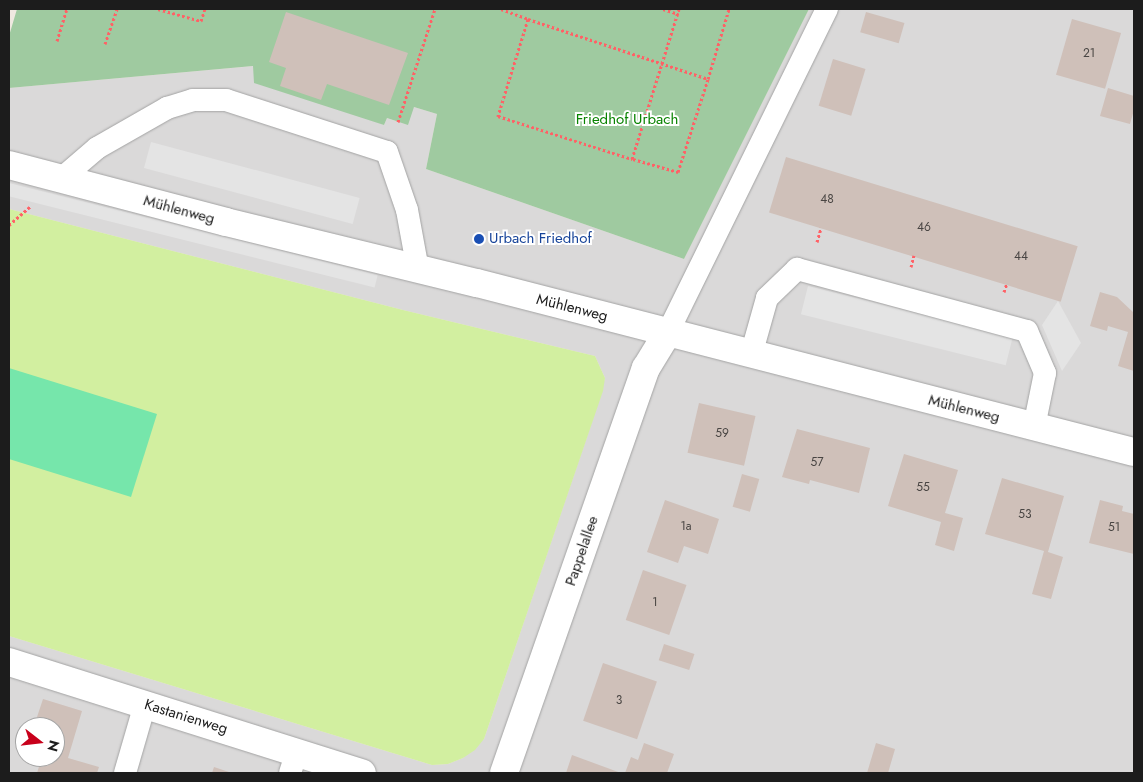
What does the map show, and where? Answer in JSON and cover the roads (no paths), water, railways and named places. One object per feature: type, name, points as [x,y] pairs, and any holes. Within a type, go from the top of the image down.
[{"type":"street","name":"Mühlenweg","points":[[9,164],[226,222],[668,332],[751,355],[1134,452]]},
{"type":"street","name":"Pappelallee","points":[[504,773],[646,368],[668,332]]},
{"type":"street","name":"Kastanienweg","points":[[9,662],[146,704],[293,762],[362,773]]},
{"type":"lane","points":[[668,332],[827,9]]},
{"type":"lane","points":[[62,178],[96,148],[167,108],[193,100],[226,100],[387,152],[407,210],[418,270]]},
{"type":"lane","points":[[751,355],[767,298],[797,269],[1027,332],[1045,373],[1034,427]]},
{"type":"lane","points":[[125,773],[146,704]]},
{"type":"place","name":"Urbach Friedhof","points":[[479,239]]},
{"type":"park label","name":"Friedhof Urbach","points":[[627,120]]}]
